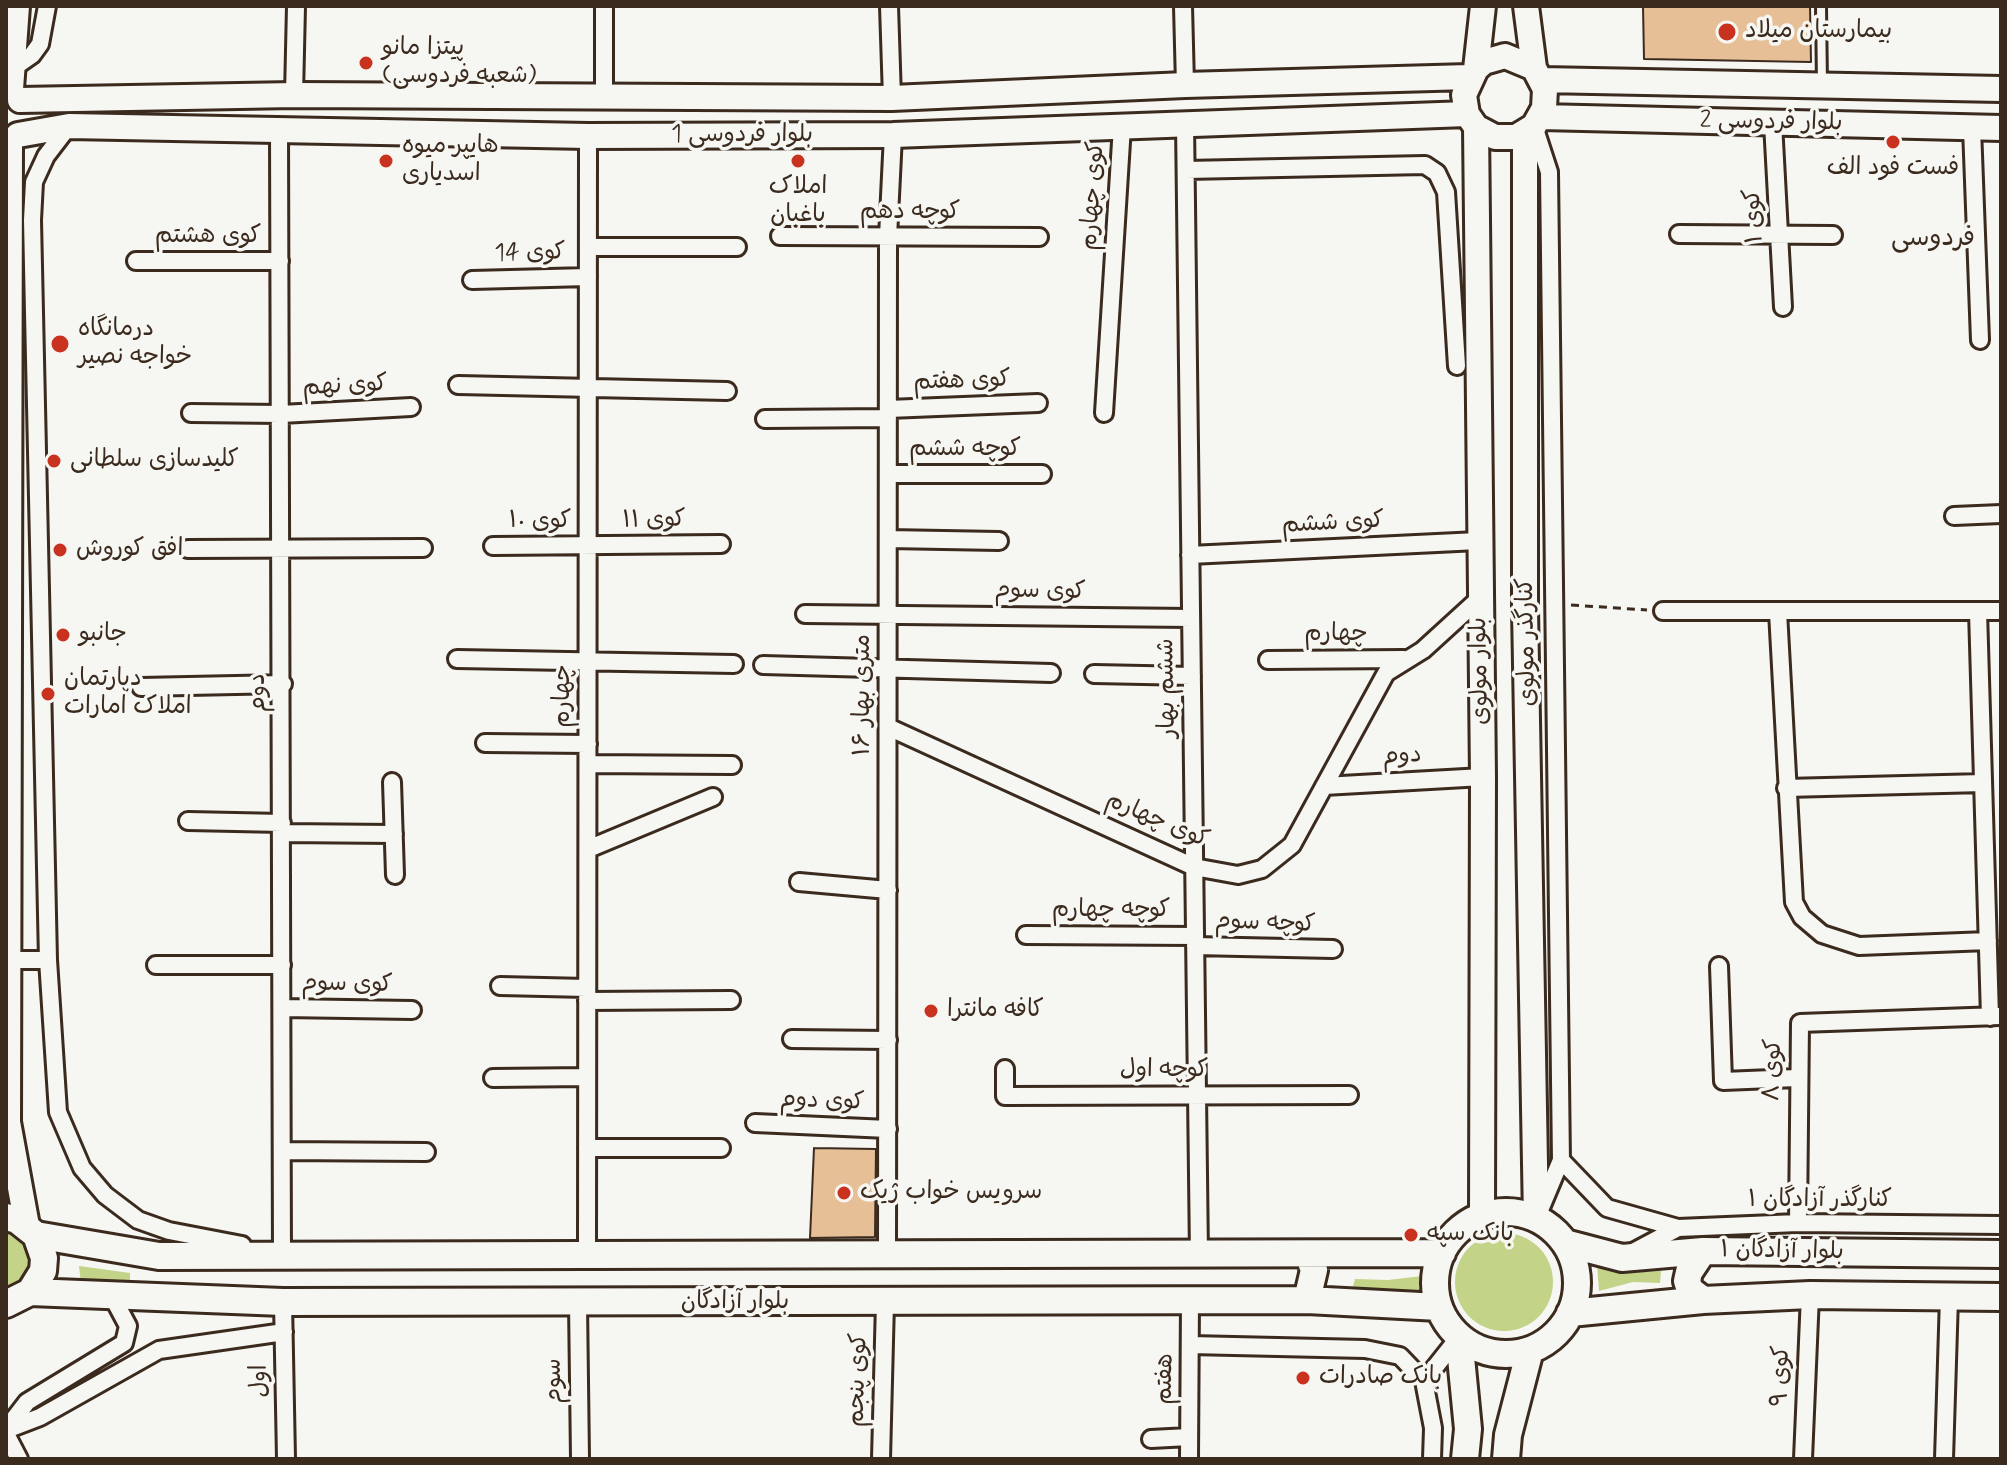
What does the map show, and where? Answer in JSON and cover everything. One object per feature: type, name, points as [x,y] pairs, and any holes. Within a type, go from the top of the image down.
[{"type":"main road","points":[[6,1304],[30,1292],[43,1271],[42,1246],[23,1226],[7,1124],[11,141],[24,112],[12,86],[17,6]]},
{"type":"main road","points":[[1483,6],[1472,73],[1464,95],[1472,120],[1505,138],[1533,125],[1546,99],[1538,74],[1526,6]]},
{"type":"main road","points":[[1472,73],[1505,56],[1525,62],[1538,74]]},
{"type":"main road","name":"بلوار فردوسی 1","points":[[12,86],[163,96],[892,98],[1472,73]]},
{"type":"main road","name":"بلوار فردوسی 2","points":[[1538,74],[2001,89]]},
{"type":"main road","points":[[163,96],[151,106],[152,121],[164,130]]},
{"type":"main road","points":[[892,98],[893,135]]},
{"type":"main road","name":"بلوار فردوسی 1","points":[[11,141],[69,126],[588,136],[893,135],[1185,123],[1472,120]]},
{"type":"main road","name":"بلوار مولوی","points":[[1472,120],[1483,777],[1482,1216]]},
{"type":"main road","name":"بلوار فردوسی 2","points":[[1533,125],[1773,123],[2001,128]]},
{"type":"main road","name":"بلوار مولوی","points":[[1533,125],[1525,609],[1536,1219]]},
{"type":"main road","points":[[1500,1212],[1536,1219],[1565,1243],[1577,1277],[1570,1313],[1553,1335],[1530,1350],[1500,1354],[1472,1345],[1459,1337],[1439,1307],[1436,1270],[1442,1253],[1459,1231],[1482,1216],[1500,1212]]},
{"type":"main road","name":"بلوار آزادگان","points":[[23,1226],[159,1256],[282,1252],[888,1249],[1442,1253]]},
{"type":"main road","name":"بلوار آزادگان ۱","points":[[1565,1243],[1622,1258],[1703,1251],[2001,1254]]},
{"type":"main road","points":[[1703,1251],[1689,1272],[1687,1281],[1690,1290],[1703,1300]]},
{"type":"main road","points":[[1307,1300],[1314,1270],[1308,1254]]},
{"type":"main road","points":[[154,1298],[146,1277],[147,1268],[159,1256]]},
{"type":"main road","name":"بلوار آزادگان","points":[[30,1292],[283,1302],[1307,1300],[1439,1307]]},
{"type":"main road","name":"بلوار آزادگان ۱","points":[[1570,1313],[1703,1300],[1810,1295],[2001,1297]]},
{"type":"main road","points":[[1459,1337],[1468,1429],[1465,1459]]},
{"type":"main road","points":[[1506,1459],[1508,1435],[1530,1350]]},
{"type":"main road","points":[[1480,1459],[1488,1459]]},
{"type":"street","points":[[12,86],[40,44],[47,6]]},
{"type":"street","points":[[294,95],[296,6]]},
{"type":"street","points":[[604,6],[604,98]]},
{"type":"street","points":[[889,6],[892,98]]},
{"type":"street","points":[[1183,6],[1185,85]]},
{"type":"street","name":"ششم بهار","points":[[1185,123],[1199,1253]]},
{"type":"street","name":"کوی ۱","points":[[1773,123],[1783,307]]},
{"type":"street","name":"کنارگذر مولوی","points":[[1533,125],[1549,172],[1551,603],[1561,1160],[1536,1219]]},
{"type":"street","points":[[69,126],[46,156],[34,182],[48,960],[58,1112],[82,1168],[105,1195],[138,1220],[210,1241],[282,1252]]},
{"type":"street","name":"کوی چهارم","points":[[1104,413],[1122,126]]},
{"type":"street","points":[[1972,128],[1980,340]]},
{"type":"street","name":"دوم","points":[[279,129],[283,550],[282,1252]]},
{"type":"street","name":"۱۶ متری بهار","points":[[888,1249],[886,667],[888,237],[893,135]]},
{"type":"street","name":"چهارم","points":[[587,1250],[588,136]]},
{"type":"street","points":[[11,141],[34,182]]},
{"type":"street","points":[[1186,170],[1425,165],[1437,173],[1446,192],[1457,366]]},
{"type":"street","points":[[1679,234],[1833,235]]},
{"type":"street","name":"کوچه دهم","points":[[780,236],[1039,237]]},
{"type":"street","points":[[588,247],[737,247]]},
{"type":"street","name":"کوی هشتم","points":[[136,261],[280,261]]},
{"type":"street","name":"کوی 14","points":[[472,280],[588,277]]},
{"type":"street","points":[[458,385],[727,391]]},
{"type":"street","name":"کوی هفتم","points":[[888,414],[1038,403]]},
{"type":"street","name":"کوی نهم","points":[[191,413],[281,414],[411,407]]},
{"type":"street","points":[[765,419],[888,414]]},
{"type":"street","name":"کوچه ششم","points":[[888,474],[1042,474]]},
{"type":"street","points":[[1954,516],[2001,514]]},
{"type":"street","points":[[888,539],[999,541]]},
{"type":"street","name":"کوی ششم","points":[[1190,555],[1478,541]]},
{"type":"street","name":"کوی ۱۱","points":[[588,546],[721,544]]},
{"type":"street","name":"کوی ۱۰","points":[[493,546],[588,546]]},
{"type":"street","points":[[188,549],[423,548]]},
{"type":"street","name":"کوی چهارم","points":[[888,727],[1194,867],[1238,875],[1262,869],[1292,845],[1386,673],[1423,650],[1480,598]]},
{"type":"street","points":[[1663,611],[2001,611]]},
{"type":"street","points":[[1978,611],[1988,941],[1996,1016]]},
{"type":"street","points":[[1778,612],[1794,902],[1802,917],[1822,934],[1859,946],[1988,941]]},
{"type":"street","name":"کوی سوم","points":[[805,614],[1191,618]]},
{"type":"street","points":[[457,659],[734,664]]},
{"type":"street","name":"چهارم","points":[[1268,660],[1404,659]]},
{"type":"street","points":[[763,665],[1051,673]]},
{"type":"street","points":[[1094,674],[1192,676]]},
{"type":"street","points":[[141,687],[283,684]]},
{"type":"street","points":[[485,743],[588,744]]},
{"type":"street","points":[[588,764],[732,765]]},
{"type":"street","name":"دوم","points":[[1324,786],[1483,777]]},
{"type":"street","points":[[392,782],[395,875]]},
{"type":"street","points":[[1786,788],[1983,783]]},
{"type":"street","points":[[588,849],[713,797]]},
{"type":"street","points":[[188,821],[394,834]]},
{"type":"street","points":[[799,882],[888,890]]},
{"type":"street","name":"کوچه چهارم","points":[[1026,935],[1195,941]]},
{"type":"street","name":"کوچه سوم","points":[[1195,941],[1333,949]]},
{"type":"street","points":[[7,960],[48,960]]},
{"type":"street","points":[[156,965],[282,965]]},
{"type":"street","points":[[1719,966],[1723,1081],[1797,1078]]},
{"type":"street","points":[[500,986],[587,994],[731,1000]]},
{"type":"street","name":"کوی سوم","points":[[283,1008],[412,1010]]},
{"type":"street","name":"کوی ۸","points":[[1798,1223],[1797,1078],[1800,1023],[1996,1016]]},
{"type":"street","points":[[792,1039],[888,1040]]},
{"type":"street","name":"کوچه اول","points":[[1005,1069],[1005,1096],[1349,1095]]},
{"type":"street","points":[[493,1078],[587,1077]]},
{"type":"street","name":"کوی دوم","points":[[755,1123],[888,1129]]},
{"type":"street","points":[[587,1148],[721,1148]]},
{"type":"street","points":[[282,1151],[426,1152]]},
{"type":"street","name":"کنارگذر آزادگان ۱","points":[[1561,1160],[1607,1208],[1678,1228],[1798,1223],[2001,1225]]},
{"type":"street","points":[[1622,1258],[1678,1228]]},
{"type":"street","name":"کوی ۹","points":[[1803,1459],[1810,1295]]},
{"type":"street","points":[[6,1431],[27,1402],[124,1343],[128,1326],[112,1296]]},
{"type":"street","points":[[1944,1459],[1949,1297]]},
{"type":"street","name":"هفتم","points":[[1189,1459],[1190,1300]]},
{"type":"street","name":"اول","points":[[283,1302],[286,1459]]},
{"type":"street","name":"کوی پنجم","points":[[881,1459],[885,1302]]},
{"type":"street","name":"سوم","points":[[578,1303],[580,1459]]},
{"type":"street","points":[[6,1431],[40,1417],[159,1350],[284,1332]]},
{"type":"street","points":[[1424,1381],[1459,1337]]},
{"type":"street","points":[[1190,1345],[1365,1349],[1400,1356],[1424,1381],[1433,1428],[1432,1459]]},
{"type":"street","points":[[6,1431],[19,1459]]},
{"type":"street","points":[[1151,1439],[1189,1437]]},
{"type":"lane","points":[[1821,6],[1822,85]]},
{"type":"path","points":[[1551,603],[1663,611]]},
{"type":"green space","points":[[6,1232],[27,1245],[32,1265],[24,1283],[6,1293]]},
{"type":"green space","points":[[1504,1233],[1523,1236],[1539,1247],[1550,1263],[1553,1282],[1550,1301],[1539,1317],[1523,1328],[1504,1331],[1485,1328],[1469,1317],[1458,1301],[1455,1282],[1458,1263],[1469,1247],[1485,1236]]},
{"type":"green space","points":[[1597,1264],[1635,1272],[1661,1271],[1660,1283],[1633,1282],[1599,1291]]},
{"type":"green space","points":[[79,1266],[130,1273],[130,1282],[81,1283]]},
{"type":"green space","points":[[1422,1276],[1424,1295],[1352,1290],[1355,1279],[1388,1280]]},
{"type":"building","name":"بیمارستان میلاد","points":[[1643,6],[1810,6],[1811,62],[1644,59]]},
{"type":"building","name":"سرویس خواب ژیک","points":[[814,1148],[876,1149],[875,1237],[810,1238]]},
{"type":"place","name":"بیمارستان میلاد","points":[[1727,32]]},
{"type":"place","name":"پیتزا مانو (شعبه فردوسی)","points":[[366,63]]},
{"type":"place","name":"فست فود الف","points":[[1893,142]]},
{"type":"place","name":"هایپر میوه اسدیاری","points":[[386,161]]},
{"type":"place","name":"املاک باغبان","points":[[798,161]]},
{"type":"place","name":"درمانگاه خواجه نصیر","points":[[60,344]]},
{"type":"place","name":"کلیدسازی سلطانی","points":[[54,461]]},
{"type":"place","name":"افق کوروش","points":[[60,550]]},
{"type":"place","name":"جانبو","points":[[63,635]]},
{"type":"place","name":"دپارتمان املاک امارات","points":[[48,694]]},
{"type":"place","name":"کافه مانترا","points":[[931,1011]]},
{"type":"place","name":"سرویس خواب ژیک","points":[[844,1193]]},
{"type":"place","name":"بانک سپه","points":[[1411,1235]]},
{"type":"place","name":"بانک صادرات","points":[[1303,1378]]},
{"type":"district","name":"فردوسی","points":[[1933,240]]}]
